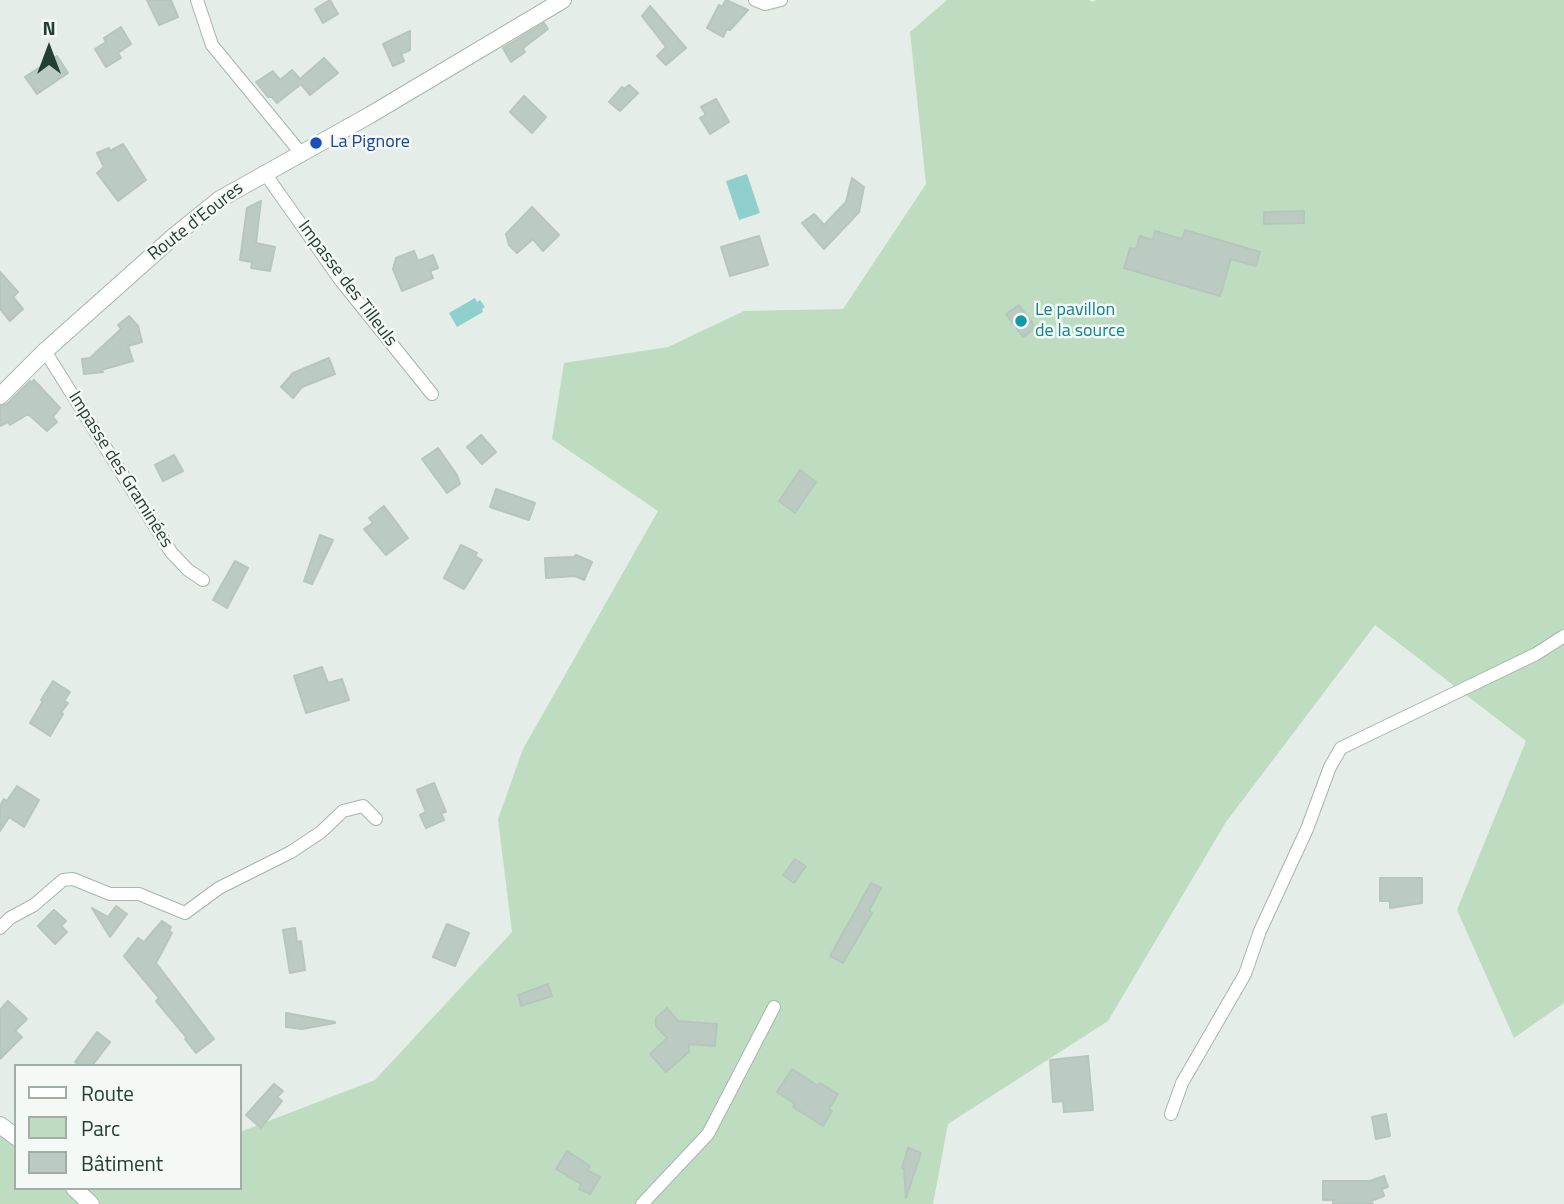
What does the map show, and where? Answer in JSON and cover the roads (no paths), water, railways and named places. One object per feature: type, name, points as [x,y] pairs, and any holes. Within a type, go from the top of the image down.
[{"type":"street","points":[[197,0],[212,45],[300,152]]},
{"type":"street","name":"Route d'Eoures","points":[[0,396],[45,351],[173,237],[220,199],[370,115],[563,0]]},
{"type":"street","points":[[755,0],[765,4],[781,0]]},
{"type":"street","name":"Impasse des Tilleuls","points":[[264,172],[341,281],[432,394]]},
{"type":"street","name":"Impasse des Graminées","points":[[45,351],[171,552],[188,570],[203,580]]},
{"type":"street","points":[[1171,1114],[1182,1083],[1245,974],[1260,931],[1307,830],[1330,767],[1341,748],[1536,654],[1564,636]]},
{"type":"street","points":[[0,928],[10,918],[34,905],[63,880],[74,879],[110,894],[139,894],[186,913],[219,888],[291,852],[321,832],[343,811],[363,806],[376,819]]},
{"type":"street","points":[[642,1204],[708,1134],[774,1007]]},
{"type":"street","points":[[76,1190],[91,1204]]},
{"type":"water","points":[[747,174],[760,213],[739,220],[726,181]]},
{"type":"water","points":[[475,298],[485,307],[483,312],[457,327],[449,313]]},
{"type":"place","name":"La Pignore","points":[[316,143]]},
{"type":"place","name":"Le pavillon de la source","points":[[1021,321]]}]
